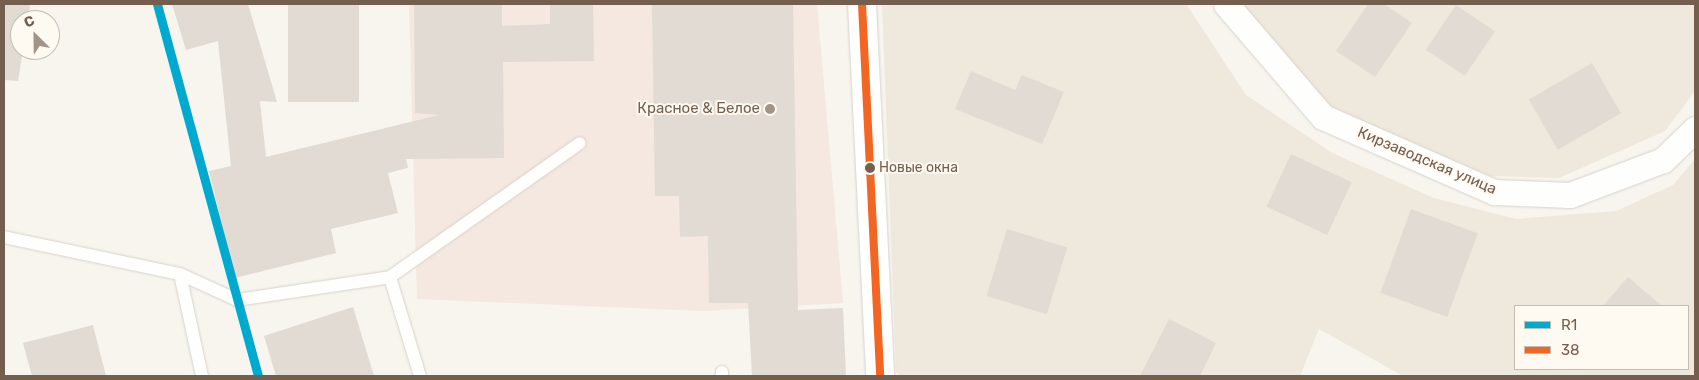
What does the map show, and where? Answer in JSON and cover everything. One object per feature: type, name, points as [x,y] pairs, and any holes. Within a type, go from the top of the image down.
[{"type":"street","points":[[862,4],[880,376]]},
{"type":"street","name":"Кирзаводская улица","points":[[1226,4],[1323,117],[1494,192],[1570,195],[1663,160],[1695,130]]},
{"type":"lane","points":[[4,237],[180,274],[237,300],[390,277],[580,143]]},
{"type":"lane","points":[[180,274],[202,376]]},
{"type":"lane","points":[[390,277],[420,376]]},
{"type":"shaded area","points":[[409,4],[817,4],[843,303],[704,311],[417,299]]},
{"type":"shaded area","points":[[882,4],[1186,4],[1246,95],[1332,153],[1434,198],[1516,219],[1616,211],[1673,185],[1695,159],[1695,376],[1403,376],[1319,329],[1300,376],[901,376],[896,372]]},
{"type":"shaded area","points":[[1238,4],[1695,4],[1695,91],[1665,131],[1559,178],[1490,176],[1329,107]]},
{"type":"building","points":[[4,4],[30,4],[29,10],[10,10],[10,60],[21,60],[18,81],[4,80]]},
{"type":"building","points":[[172,4],[248,4],[277,102],[260,101],[266,157],[439,115],[415,113],[414,4],[502,4],[502,26],[550,24],[550,4],[593,4],[594,61],[503,62],[504,158],[406,159],[408,168],[388,173],[398,213],[331,229],[336,253],[235,278],[209,171],[231,166],[218,41],[186,50]]},
{"type":"building","points":[[288,4],[359,4],[359,102],[288,102]]},
{"type":"building","points":[[652,4],[793,4],[798,310],[843,308],[846,376],[752,376],[748,303],[709,303],[708,236],[680,237],[679,196],[655,196]]},
{"type":"building","points":[[1368,4],[1384,4],[1412,23],[1375,77],[1336,51]]},
{"type":"building","points":[[1456,5],[1495,31],[1465,76],[1426,50]]},
{"type":"building","points":[[1592,63],[1621,113],[1558,150],[1529,100]]},
{"type":"building","points":[[971,71],[1015,90],[1022,75],[1064,92],[1042,144],[955,109]]},
{"type":"building","points":[[1291,154],[1352,182],[1327,235],[1266,207]]},
{"type":"building","points":[[1411,209],[1478,233],[1447,317],[1381,293]]},
{"type":"building","points":[[1007,229],[1067,247],[1047,314],[987,296]]},
{"type":"building","points":[[1628,277],[1661,305],[1604,305]]},
{"type":"building","points":[[353,307],[374,376],[276,376],[264,336]]},
{"type":"building","points":[[1169,319],[1216,343],[1200,376],[1140,376]]},
{"type":"building","points":[[93,325],[106,376],[32,376],[23,343]]},
{"type":"transit line","name":"R1","points":[[157,4],[258,376]]},
{"type":"transit line","name":"38","points":[[862,4],[880,376]]},
{"type":"place","name":"Красное & Белое","points":[[770,109]]},
{"type":"place","name":"Новые окна","points":[[870,168]]}]
